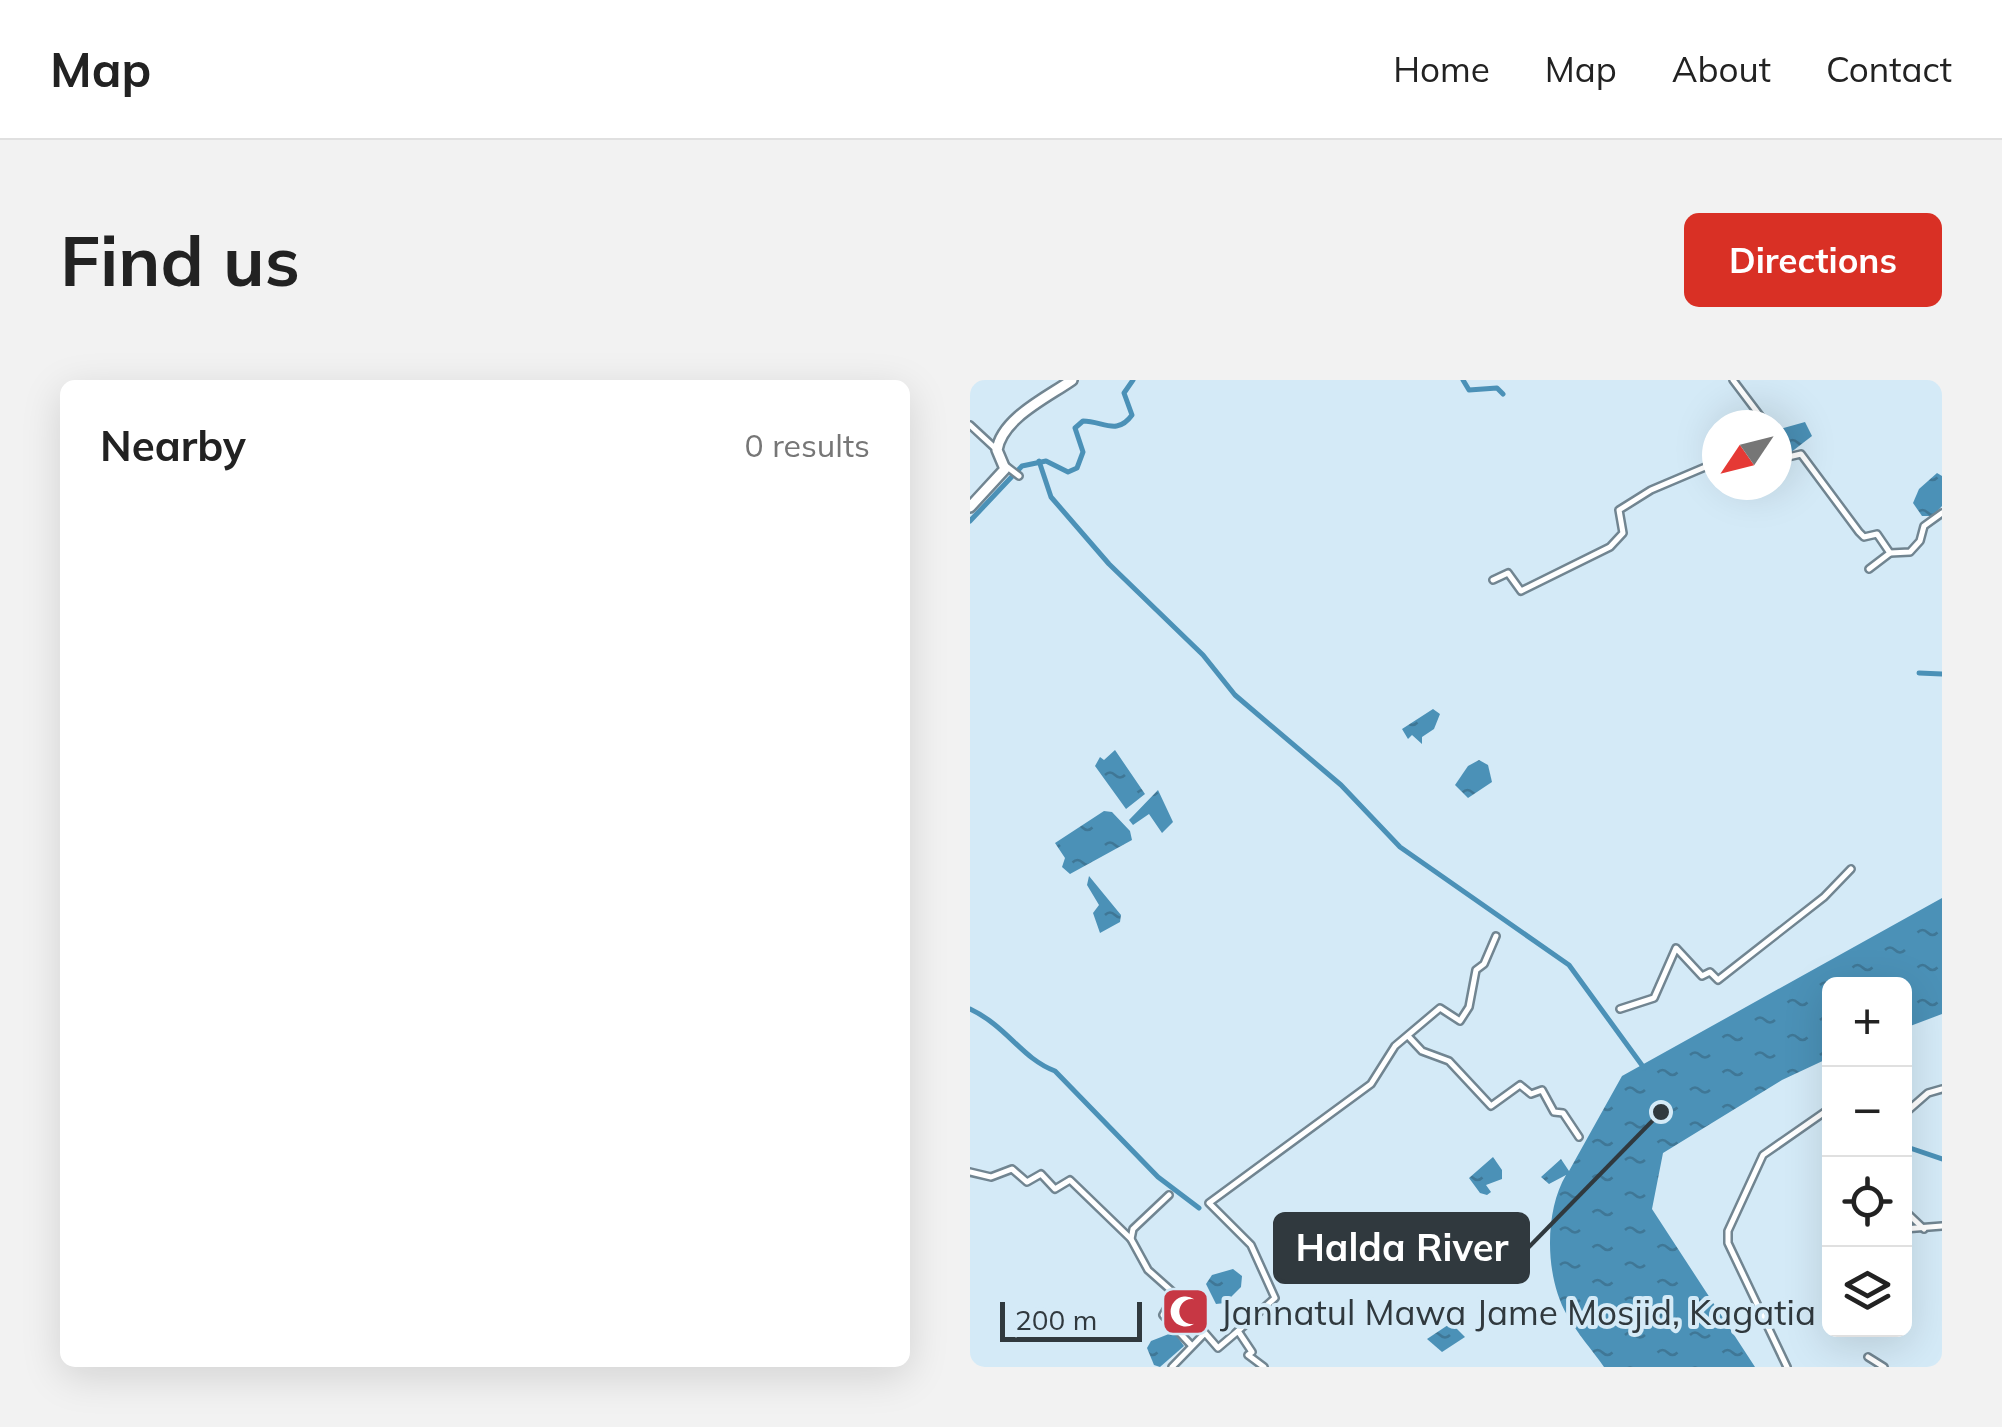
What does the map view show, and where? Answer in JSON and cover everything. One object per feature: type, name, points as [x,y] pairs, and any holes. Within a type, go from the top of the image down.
[{"type":"main road","points":[[970,507],[1008,468],[997,450],[1016,420],[1072,380]]},
{"type":"street","points":[[1733,380],[1756,410]]},
{"type":"street","points":[[970,425],[997,450]]},
{"type":"street","points":[[1792,456],[1801,454],[1864,538],[1876,534],[1890,553]]},
{"type":"street","points":[[1008,468],[1018,476]]},
{"type":"street","points":[[1493,580],[1508,573],[1521,592],[1602,552],[1623,533],[1619,510],[1651,490],[1702,468]]},
{"type":"street","points":[[1869,568],[1890,553],[1910,552],[1920,541],[1924,526],[1942,513]]},
{"type":"street","points":[[1620,1009],[1654,998],[1676,948],[1702,976],[1710,972],[1718,980],[1824,897],[1851,869]]},
{"type":"street","points":[[1172,1367],[1191,1344],[1206,1334],[1218,1348],[1275,1298],[1252,1244],[1208,1204],[1371,1084],[1395,1046],[1440,1008],[1460,1021],[1469,1007],[1476,970],[1484,964],[1496,936]]},
{"type":"street","points":[[1408,1036],[1422,1051],[1449,1060],[1490,1106],[1520,1086],[1530,1094],[1542,1090],[1554,1112],[1563,1113],[1579,1137]]},
{"type":"street","points":[[1912,1107],[1928,1093],[1942,1090]]},
{"type":"street","points":[[1787,1367],[1728,1243],[1728,1231],[1764,1155],[1822,1115]]},
{"type":"street","points":[[970,1172],[991,1177],[1012,1169],[1027,1182],[1041,1174],[1054,1189],[1070,1180],[1131,1239],[1148,1270],[1175,1294],[1163,1315],[1191,1344]]},
{"type":"street","points":[[1131,1239],[1132,1229],[1169,1195]]},
{"type":"street","points":[[1912,1218],[1924,1229]]},
{"type":"street","points":[[1912,1229],[1942,1226]]},
{"type":"street","points":[[1238,1331],[1252,1352],[1248,1355],[1264,1367]]},
{"type":"street","points":[[1868,1357],[1884,1367]]},
{"type":"water","points":[[1805,422],[1812,436],[1792,451],[1792,426]]},
{"type":"water","points":[[1937,473],[1942,476],[1942,506],[1933,516],[1922,516],[1913,503],[1919,489]]},
{"type":"water","points":[[1433,709],[1440,714],[1434,729],[1422,737],[1422,744],[1412,735],[1408,739],[1402,729]]},
{"type":"water","points":[[1115,750],[1145,794],[1126,809],[1095,766],[1100,757],[1104,760]]},
{"type":"water","points":[[1479,760],[1488,765],[1492,782],[1468,798],[1455,785],[1468,766]]},
{"type":"water","points":[[1158,790],[1173,822],[1162,833],[1149,814],[1133,825],[1129,820]]},
{"type":"water","points":[[1104,811],[1112,812],[1130,831],[1132,840],[1070,874],[1062,867],[1065,858],[1055,843]]},
{"type":"water","points":[[1089,876],[1121,915],[1120,922],[1100,933],[1093,913],[1099,905],[1087,885]]},
{"type":"water","points":[[1942,898],[1942,1014],[1912,1025],[1912,977],[1822,977],[1822,1061],[1782,1080],[1663,1153],[1652,1209],[1755,1367],[1604,1367],[1560,1300],[1550,1245],[1554,1207],[1566,1175],[1549,1184],[1541,1177],[1561,1159],[1569,1171],[1622,1076]]},
{"type":"water","points":[[1493,1157],[1502,1170],[1502,1179],[1486,1185],[1491,1192],[1487,1195],[1480,1193],[1469,1178]]},
{"type":"water","points":[[1233,1269],[1242,1276],[1241,1287],[1225,1303],[1216,1304],[1206,1284],[1212,1275]]},
{"type":"water","points":[[1451,1323],[1465,1337],[1442,1352],[1427,1339]]},
{"type":"water","points":[[1174,1332],[1184,1346],[1160,1367],[1154,1365],[1147,1348],[1151,1341]]},
{"type":"waterway","points":[[970,521],[1022,466],[1046,461],[1068,472],[1077,468],[1083,452],[1075,428],[1083,421],[1115,426],[1126,421],[1132,415],[1124,393],[1133,380]]},
{"type":"waterway","points":[[1463,380],[1469,390],[1497,388],[1503,394]]},
{"type":"waterway","points":[[1039,461],[1051,497],[1109,564],[1203,655],[1235,695],[1341,785],[1400,847],[1569,965],[1644,1068]]},
{"type":"waterway","points":[[1919,673],[1942,674]]},
{"type":"waterway","points":[[970,1009],[1055,1071],[1158,1177],[1199,1208]]},
{"type":"waterway","points":[[1912,1149],[1942,1159]]},
{"type":"place","name":"Halda River","points":[[1661,1112]]},
{"type":"place","name":"Jannatul Mawa Jame Mosjid, Kagatia","points":[[1185,1312]]}]
